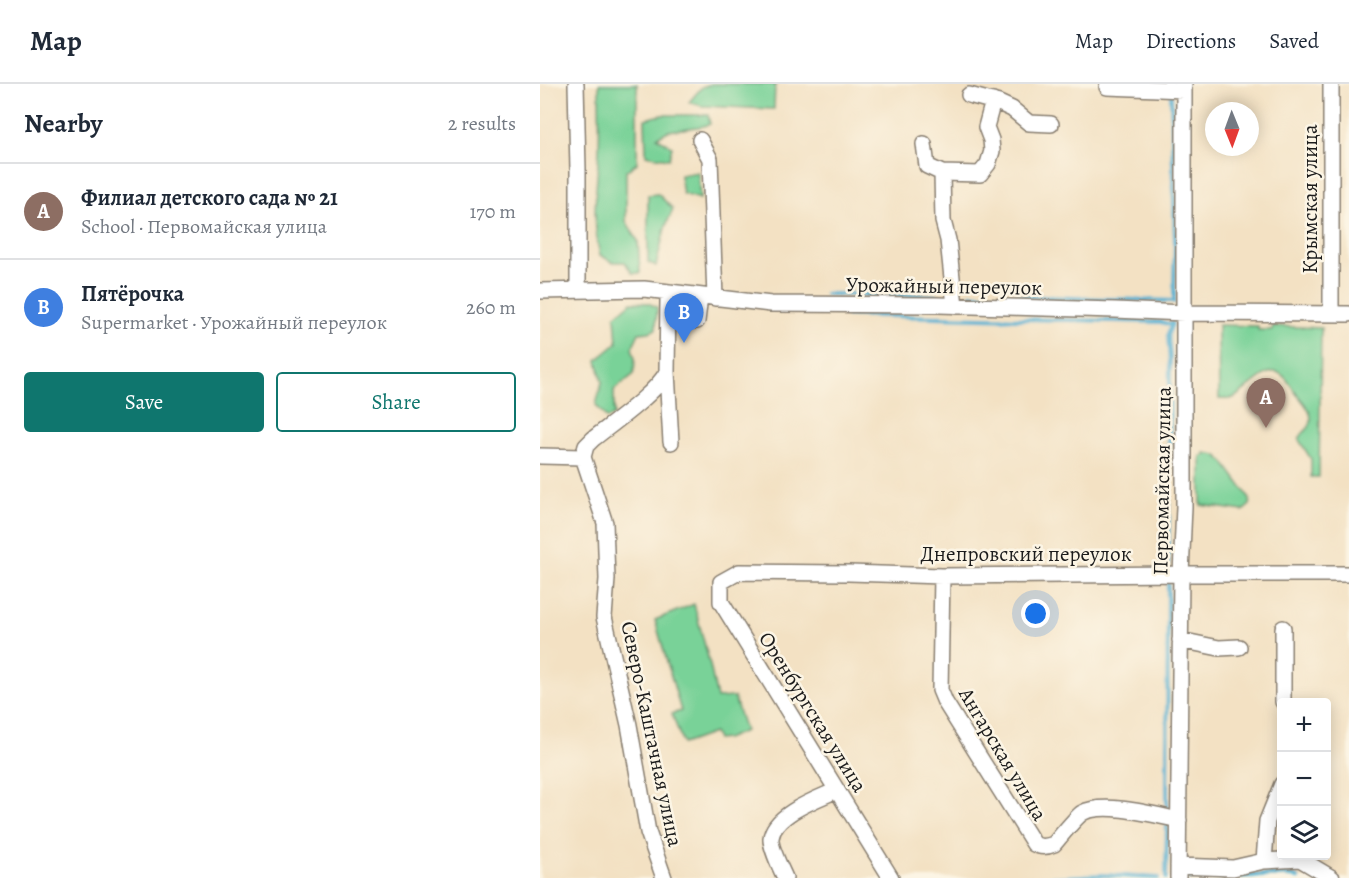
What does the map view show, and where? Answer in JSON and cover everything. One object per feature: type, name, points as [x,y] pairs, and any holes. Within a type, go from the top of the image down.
[{"type":"street","points":[[576,84],[578,290]]},
{"type":"street","name":"Крымская улица","points":[[1331,84],[1331,314]]},
{"type":"street","points":[[1107,87],[1184,87]]},
{"type":"street","name":"Первомайская улица","points":[[1178,872],[1181,574],[1184,507],[1184,87]]},
{"type":"street","points":[[969,95],[999,102],[1029,123],[1051,124]]},
{"type":"street","points":[[924,144],[927,166],[942,173],[980,174],[988,164],[992,151],[991,140],[986,128],[993,101]]},
{"type":"street","points":[[697,321],[707,297],[710,159],[699,140]]},
{"type":"street","points":[[942,173],[943,221],[948,240],[955,306]]},
{"type":"street","name":"Урожайный переулок","points":[[540,291],[644,289],[771,304],[1349,315]]},
{"type":"street","points":[[669,292],[667,372],[671,442]]},
{"type":"street","points":[[540,456],[583,457],[586,446],[653,390],[667,372]]},
{"type":"street","name":"Северо-Каштачная улица","points":[[583,457],[605,523],[607,579],[604,617],[629,725],[648,832],[664,878]]},
{"type":"street","name":"Днепровский переулок","points":[[739,572],[942,576],[1349,573]]},
{"type":"street","name":"Оренбургская улица","points":[[739,572],[721,582],[721,602],[891,878]]},
{"type":"street","name":"Ангарская улица","points":[[942,576],[940,690],[945,702],[1034,844],[1040,847],[1054,844],[1082,813],[1094,810],[1124,809],[1179,820]]},
{"type":"street","points":[[1282,698],[1283,628]]},
{"type":"street","points":[[1180,640],[1220,648],[1239,647]]},
{"type":"street","points":[[785,878],[771,844],[774,829],[786,815],[837,790]]},
{"type":"street","points":[[1264,861],[1267,821],[1277,795]]},
{"type":"street","points":[[1178,872],[1233,868],[1264,861],[1300,859],[1332,878]]},
{"type":"green space","points":[[599,84],[637,84],[637,163],[626,171],[626,221],[638,241],[640,273],[632,273],[625,262],[612,262],[600,255],[597,242],[595,215]]},
{"type":"green space","points":[[712,84],[775,84],[774,109],[702,106],[689,102],[702,87]]},
{"type":"green space","points":[[662,115],[708,115],[710,124],[668,131],[657,137],[672,147],[669,159],[646,155],[645,119]]},
{"type":"green space","points":[[698,172],[700,199],[683,194],[680,175]]},
{"type":"green space","points":[[658,194],[673,209],[665,228],[656,266],[648,262],[648,195]]},
{"type":"green space","points":[[632,302],[648,303],[657,307],[656,329],[639,333],[632,348],[635,358],[634,374],[614,390],[614,415],[607,419],[596,405],[602,382],[597,360],[617,343],[615,316]]},
{"type":"green space","points":[[1218,325],[1258,326],[1258,330],[1272,330],[1273,326],[1321,328],[1319,477],[1311,477],[1311,459],[1299,440],[1310,425],[1311,416],[1282,375],[1271,372],[1233,398],[1219,399]]},
{"type":"green space","points":[[1205,453],[1216,455],[1222,460],[1249,497],[1250,505],[1243,511],[1201,505],[1201,456],[1205,456]]},
{"type":"green space","points":[[694,604],[717,698],[734,697],[745,731],[726,739],[717,740],[714,733],[683,744],[672,714],[681,711],[655,620]]},
{"type":"waterway","points":[[1171,94],[1175,240],[1174,302]]},
{"type":"waterway","points":[[826,294],[938,296]]},
{"type":"waterway","points":[[972,295],[1174,301]]},
{"type":"waterway","points":[[847,315],[1161,322],[1172,325]]},
{"type":"waterway","points":[[1168,569],[1170,360],[1168,334],[1172,323]]},
{"type":"waterway","points":[[1167,807],[1168,577]]},
{"type":"waterway","points":[[1166,878],[1167,826]]},
{"type":"waterway","points":[[1046,878],[1102,875],[1158,878]]},
{"type":"waterway","points":[[1187,877],[1282,875],[1298,878]]},
{"type":"place","name":"Пятёрочка","points":[[684,343]]},
{"type":"place","name":"Филиал детского сада № 21","points":[[1266,428]]}]
